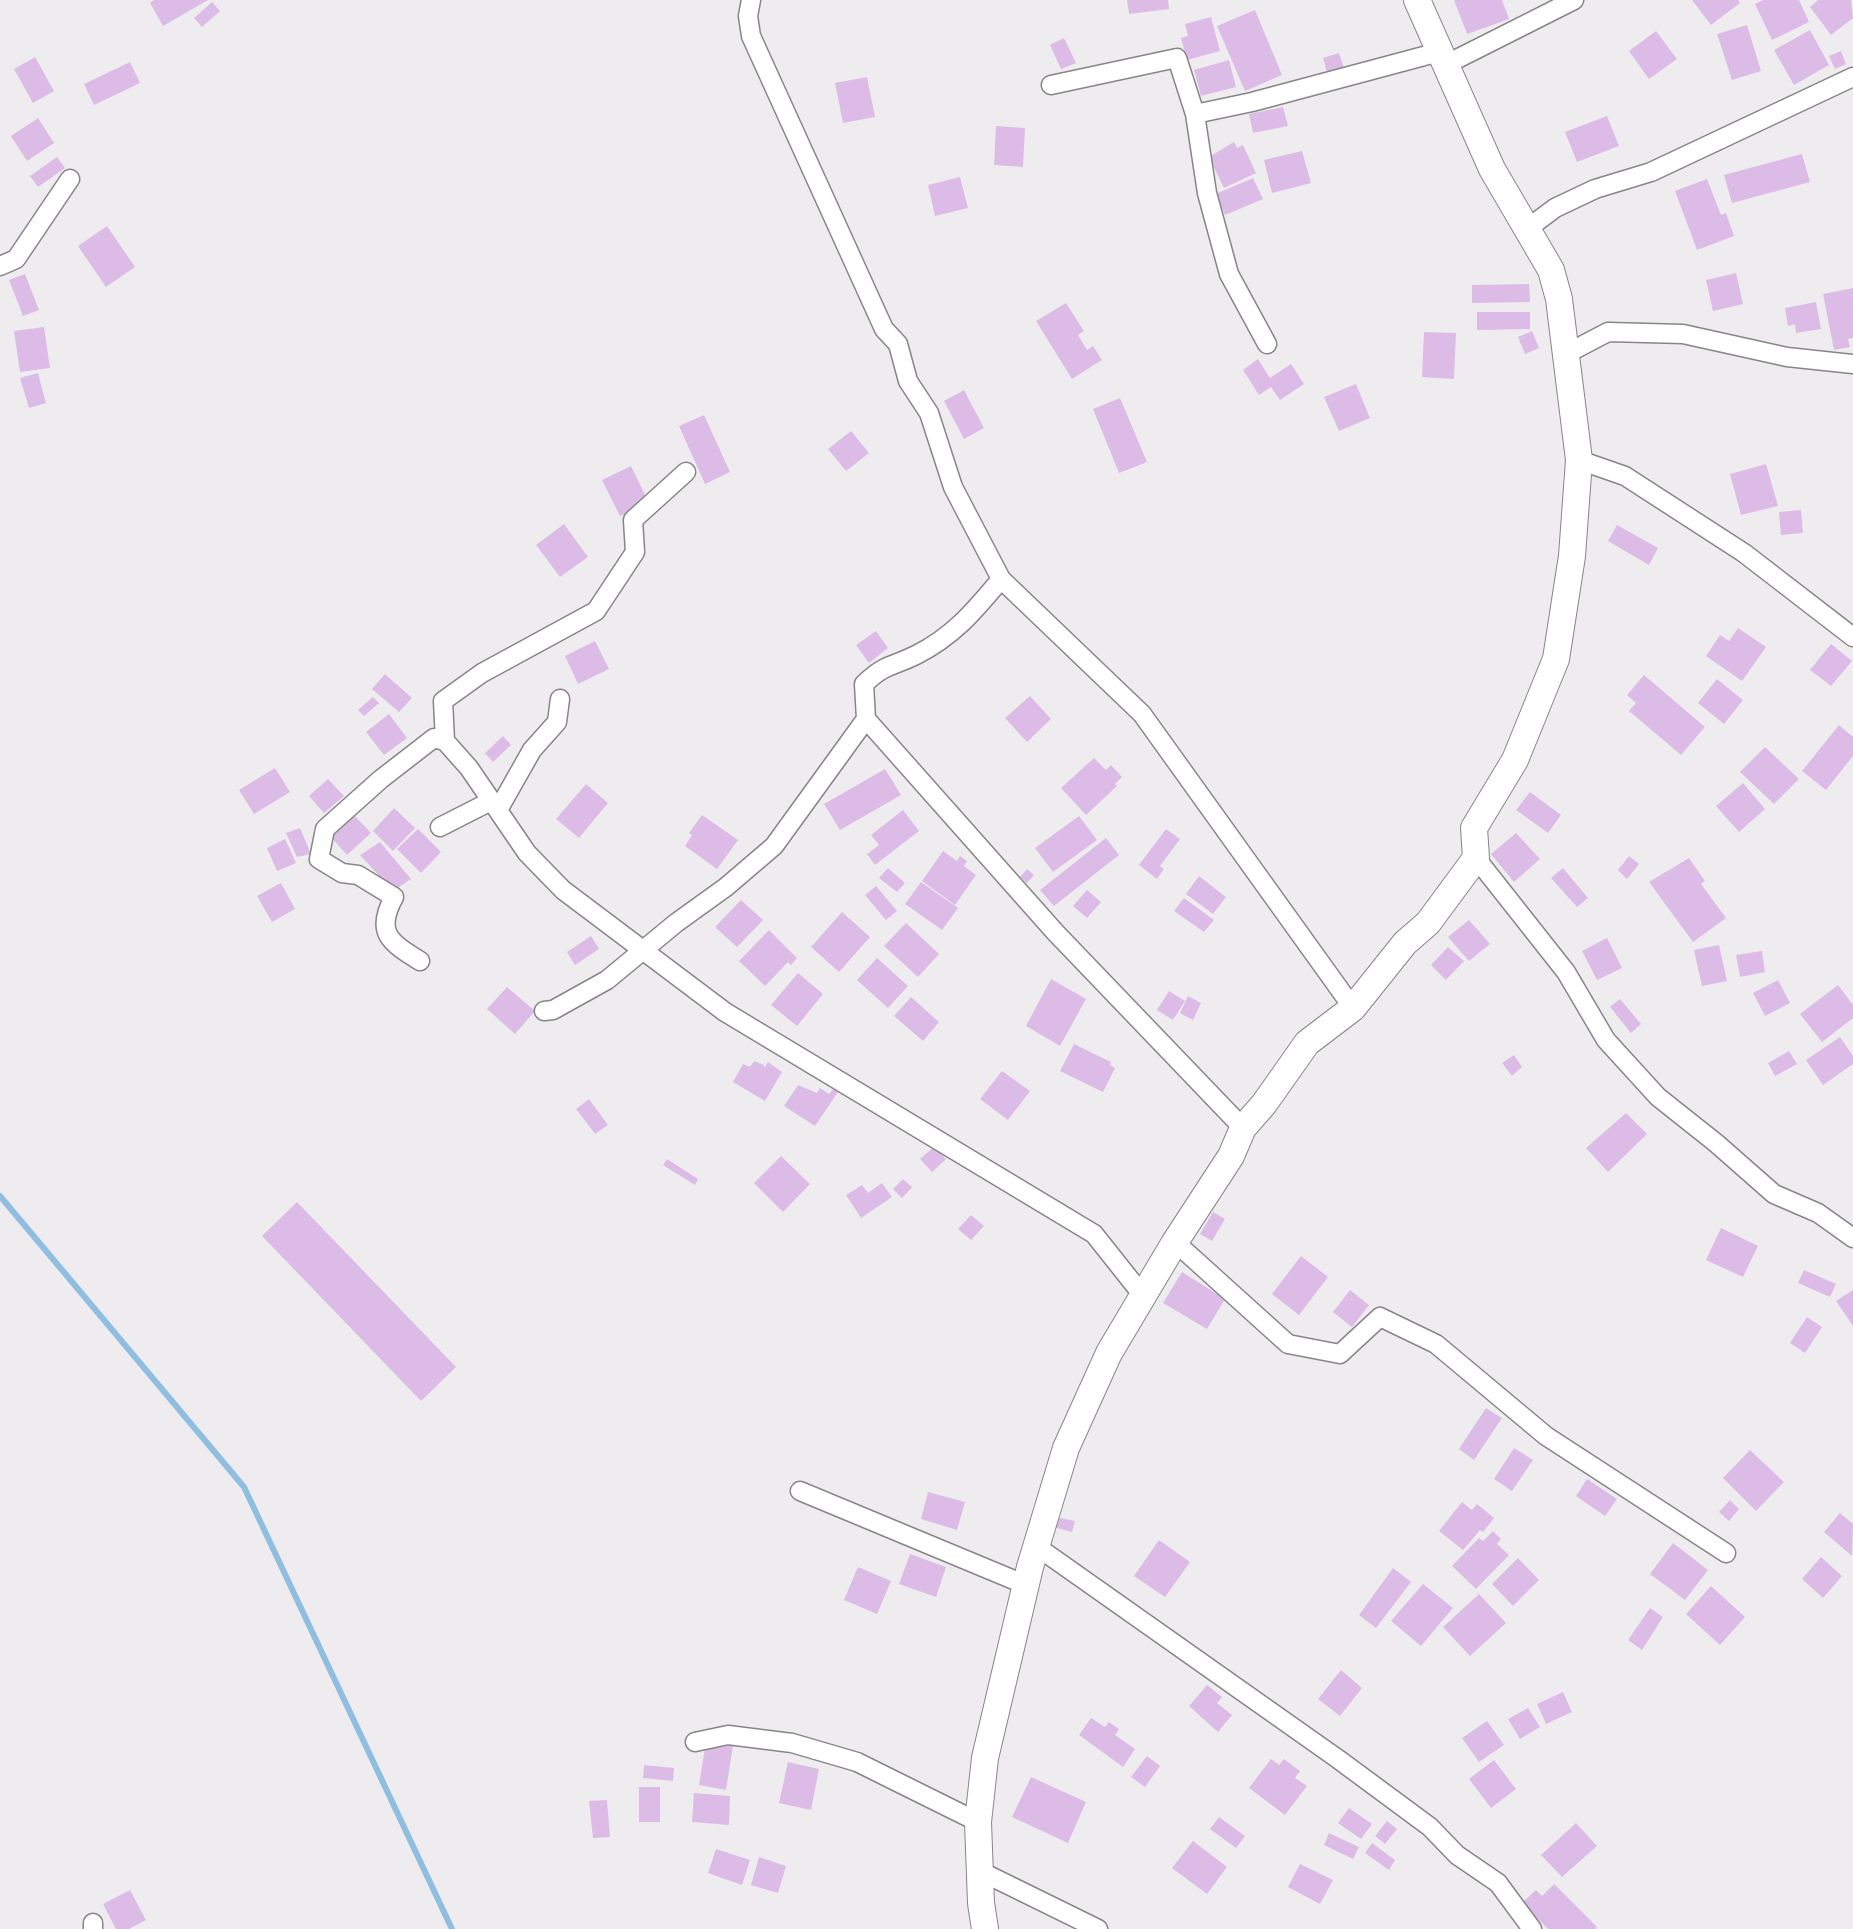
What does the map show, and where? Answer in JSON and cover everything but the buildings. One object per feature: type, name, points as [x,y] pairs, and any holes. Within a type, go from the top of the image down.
[{"type":"street","points":[[750,0],[748,16],[751,36],[884,329],[898,344],[908,381],[929,413],[953,487],[1002,579],[1142,714],[1353,1008]]},
{"type":"street","points":[[1417,0],[1492,169],[1551,270],[1559,298],[1578,460],[1572,556],[1556,659],[1515,760],[1474,828],[1476,858],[1566,972],[1606,1040],[1658,1097],[1716,1143],[1774,1194],[1818,1213],[1853,1238]]},
{"type":"street","points":[[1195,114],[1442,58],[1574,0]]},
{"type":"street","points":[[1051,85],[1177,58],[1195,114],[1207,193],[1229,274],[1267,344]]},
{"type":"street","points":[[1527,229],[1555,208],[1595,189],[1651,172],[1853,77]]},
{"type":"street","points":[[0,266],[16,259],[70,180]]},
{"type":"street","points":[[1566,354],[1608,332],[1683,334],[1787,357],[1853,364]]},
{"type":"street","points":[[1578,460],[1625,476],[1734,546],[1853,637]]},
{"type":"street","points":[[445,741],[444,701],[482,673],[596,611],[635,552],[633,520],[686,472]]},
{"type":"street","points":[[1002,579],[966,621],[916,655],[880,668],[864,684],[866,719],[1055,932],[1244,1128]]},
{"type":"street","points":[[440,827],[494,806],[532,750],[557,722],[560,699]]},
{"type":"street","points":[[544,1011],[553,1010],[607,980],[643,949],[726,888],[774,846],[866,719]]},
{"type":"street","points":[[420,961],[400,949],[384,928],[384,915],[394,897],[358,875],[342,873],[319,859],[325,829],[434,738],[445,741],[469,768],[527,853],[563,890],[726,1012],[1094,1234],[1144,1297]]},
{"type":"street","points":[[986,1929],[978,1822],[985,1758],[1036,1546],[1066,1448],[1109,1353],[1175,1242],[1232,1156],[1244,1128],[1264,1104],[1306,1043],[1353,1008],[1405,942],[1428,923],[1476,858]]},
{"type":"street","points":[[1175,1242],[1287,1344],[1340,1354],[1380,1317],[1436,1344],[1546,1436],[1726,1553]]},
{"type":"street","points":[[800,1491],[1026,1585]]},
{"type":"street","points":[[1036,1546],[1338,1759],[1430,1827],[1457,1855],[1498,1883],[1532,1929]]},
{"type":"street","points":[[695,1742],[728,1735],[792,1743],[815,1749],[857,1762],[978,1822]]},
{"type":"street","points":[[980,1871],[1098,1929]]},
{"type":"waterway","points":[[0,1196],[244,1487],[452,1929]]}]
